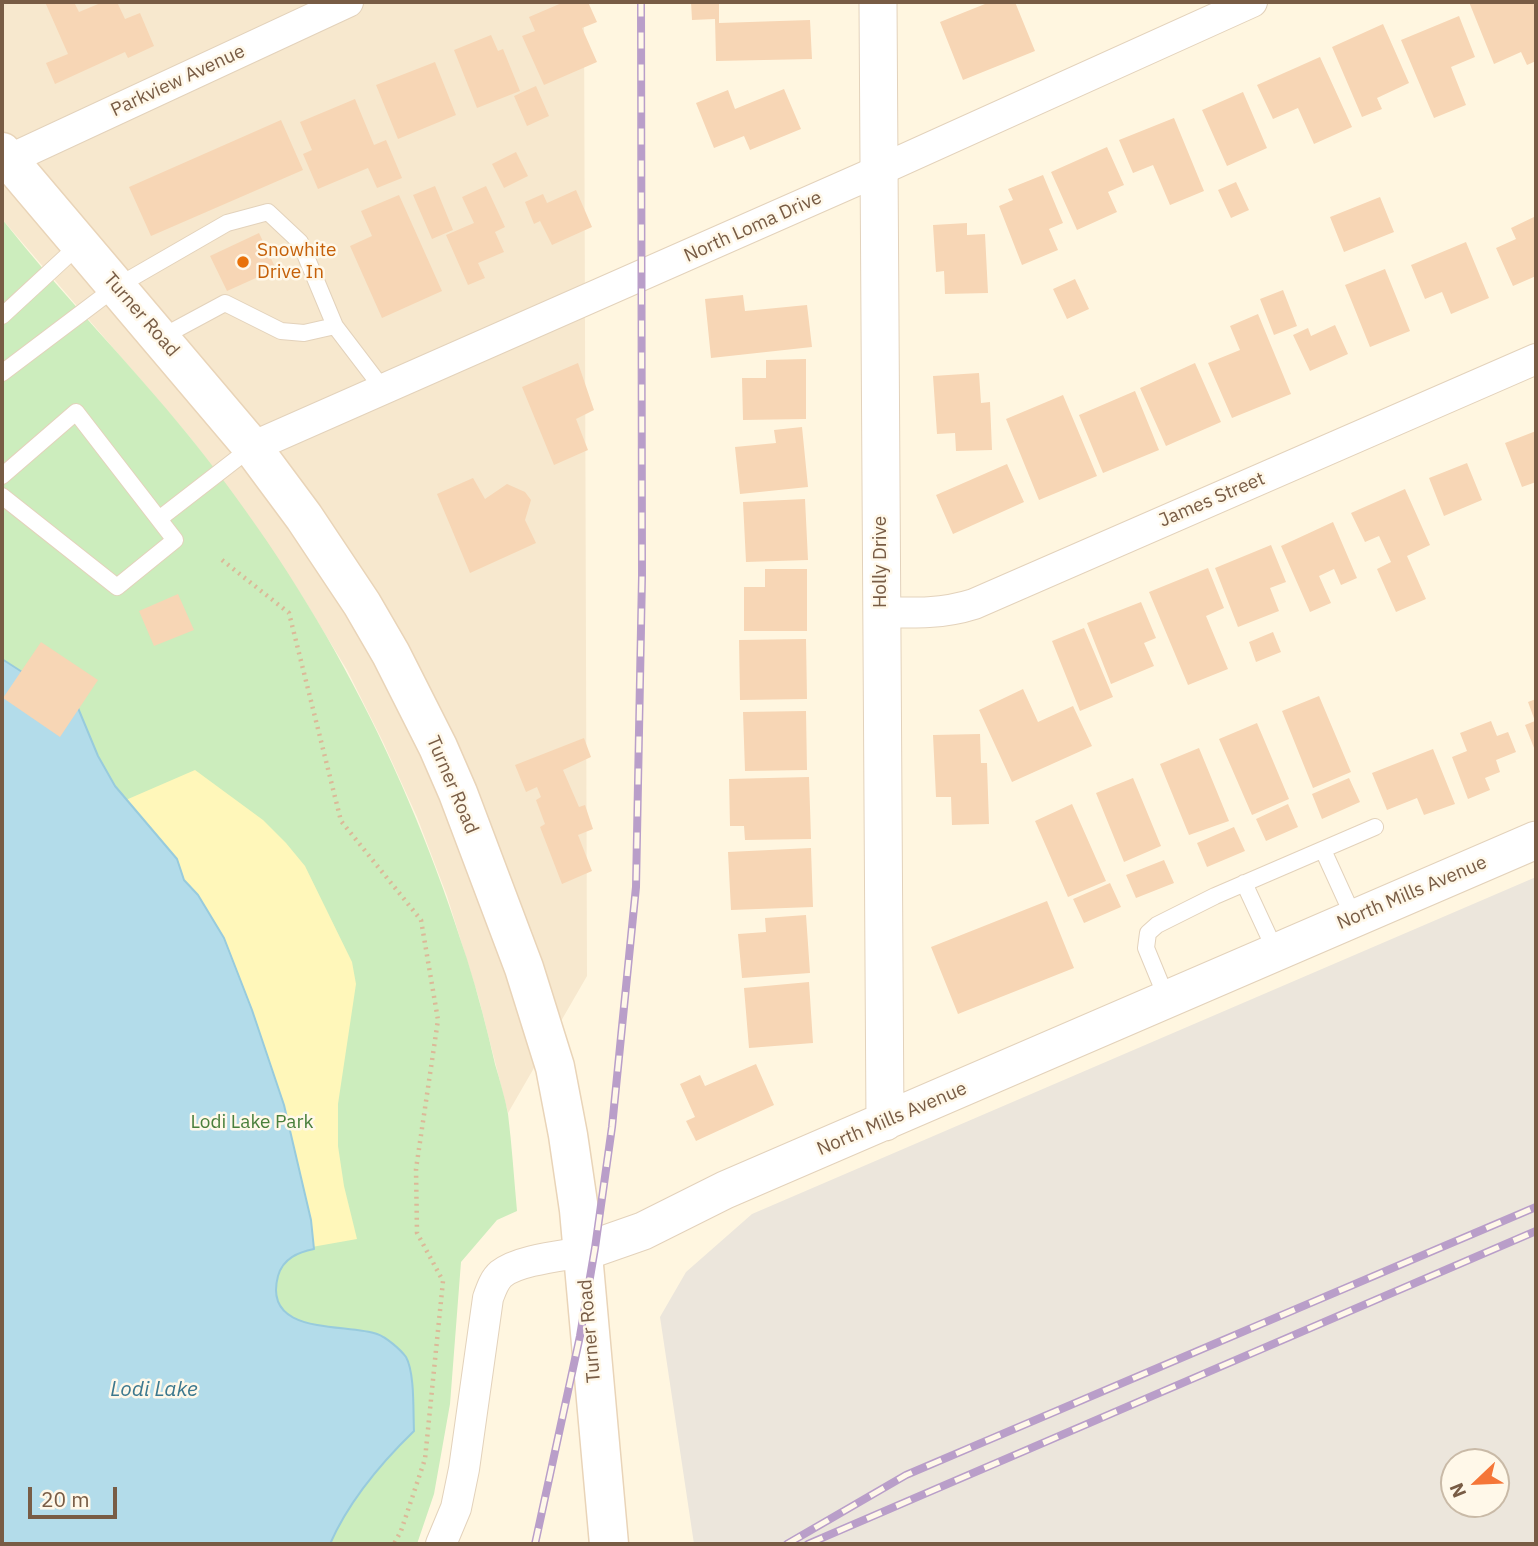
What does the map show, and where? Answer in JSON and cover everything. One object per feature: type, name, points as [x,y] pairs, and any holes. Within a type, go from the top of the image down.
[{"type":"main road","name":"Turner Road","points":[[5,156],[252,447],[312,527],[362,604],[416,704],[458,793],[524,968],[555,1067],[569,1135],[583,1252],[609,1544]]},
{"type":"street","name":"Parkview Avenue","points":[[5,156],[348,2]]},
{"type":"street","name":"Holly Drive","points":[[878,2],[885,1122]]},
{"type":"street","name":"North Loma Drive","points":[[252,447],[878,171],[1252,2]]},
{"type":"street","name":"James Street","points":[[882,612],[929,613],[974,604],[1536,359]]},
{"type":"street","name":"North Mills Avenue","points":[[441,1544],[456,1508],[471,1425],[488,1298],[500,1274],[511,1268],[583,1252],[643,1231],[725,1190],[1536,840]]},
{"type":"lane","points":[[2,373],[116,287],[227,223],[268,212],[300,242],[335,327],[383,389]]},
{"type":"lane","points":[[2,316],[80,244]]},
{"type":"lane","points":[[160,338],[225,303],[281,331],[303,333],[335,327]]},
{"type":"lane","points":[[2,476],[76,412],[174,540],[117,587],[2,496]]},
{"type":"lane","points":[[159,519],[252,447]]},
{"type":"lane","points":[[1167,999],[1146,948],[1148,933],[1168,918],[1375,827]]},
{"type":"lane","points":[[1323,850],[1354,918]]},
{"type":"lane","points":[[1244,883],[1276,952]]},
{"type":"path","points":[[222,560],[289,613],[341,821],[421,920],[438,1020],[416,1169],[417,1233],[443,1281],[425,1459],[401,1531],[394,1544]]},
{"type":"shaded area","points":[[2,2],[584,2],[587,976],[508,1113],[479,999],[447,896],[417,817],[347,670],[248,515],[189,436],[2,219]]},
{"type":"shaded area","points":[[1536,877],[1536,1544],[694,1544],[660,1317],[686,1272],[752,1214]]},
{"type":"green space","name":"Lodi Lake Park","points":[[2,219],[189,436],[235,496],[317,620],[386,750],[443,887],[467,959],[508,1114],[517,1211],[497,1220],[461,1262],[450,1404],[434,1494],[417,1544],[2,1544]]},
{"type":"sand","points":[[195,770],[263,820],[305,866],[352,962],[356,984],[338,1104],[338,1146],[344,1186],[357,1239],[295,1250],[105,809]]},
{"type":"water","name":"Lodi Lake","points":[[2,659],[78,708],[98,756],[115,786],[177,859],[184,880],[198,895],[224,938],[284,1105],[311,1220],[314,1249],[292,1257],[278,1276],[276,1295],[282,1309],[294,1318],[310,1323],[377,1334],[400,1350],[409,1364],[414,1431],[366,1484],[330,1544],[2,1544]]},
{"type":"building","points":[[45,2],[74,2],[79,12],[103,2],[117,2],[125,19],[140,13],[154,46],[128,58],[125,52],[55,84],[46,63],[68,54]]},
{"type":"building","points":[[564,2],[588,2],[597,22],[582,28],[597,62],[544,85],[522,36],[535,31],[529,17]]},
{"type":"building","points":[[691,2],[719,2],[719,23],[810,20],[812,59],[716,61],[715,19],[692,20]]},
{"type":"building","points":[[990,2],[1015,2],[1035,51],[963,80],[940,22]]},
{"type":"building","points":[[1469,2],[1536,2],[1536,61],[1527,65],[1521,52],[1494,64]]},
{"type":"building","points":[[1459,16],[1475,57],[1451,67],[1466,105],[1434,118],[1401,40]]},
{"type":"building","points":[[1383,24],[1409,83],[1377,98],[1382,109],[1362,117],[1332,47]]},
{"type":"building","points":[[491,35],[498,51],[503,49],[520,91],[477,108],[454,50]]},
{"type":"building","points":[[1320,57],[1352,127],[1314,144],[1298,108],[1273,119],[1257,85]]},
{"type":"building","points":[[435,62],[456,115],[398,139],[376,85]]},
{"type":"building","points":[[536,86],[549,116],[527,126],[514,96]]},
{"type":"building","points":[[784,89],[801,129],[750,150],[744,136],[714,148],[696,103],[728,90],[735,109]]},
{"type":"building","points":[[1243,92],[1267,148],[1227,166],[1202,110]]},
{"type":"building","points":[[355,99],[374,145],[386,140],[402,178],[377,188],[368,168],[318,189],[303,154],[312,150],[300,122]]},
{"type":"building","points":[[1174,118],[1204,191],[1170,205],[1153,165],[1133,173],[1119,140]]},
{"type":"building","points":[[281,120],[303,170],[151,236],[129,187]]},
{"type":"building","points":[[1107,147],[1124,185],[1108,192],[1117,212],[1077,230],[1051,172]]},
{"type":"building","points":[[516,152],[528,176],[504,188],[492,164]]},
{"type":"building","points":[[1043,175],[1063,223],[1049,229],[1058,250],[1022,265],[999,206],[1013,200],[1008,189]]},
{"type":"building","points":[[1236,182],[1249,210],[1231,218],[1218,190]]},
{"type":"building","points":[[435,186],[453,230],[432,239],[413,195]]},
{"type":"building","points":[[486,186],[505,227],[495,232],[504,252],[478,263],[485,278],[468,285],[446,235],[474,223],[462,197]]},
{"type":"building","points":[[576,190],[592,227],[552,245],[540,221],[534,224],[525,202],[543,194],[547,203]]},
{"type":"building","points":[[399,195],[442,291],[382,318],[350,246],[372,236],[361,211]]},
{"type":"building","points":[[1380,197],[1394,232],[1344,252],[1330,217]]},
{"type":"building","points":[[1536,216],[1536,276],[1513,286],[1496,248],[1516,239],[1511,228]]},
{"type":"building","points":[[967,223],[967,235],[985,234],[988,293],[945,294],[944,271],[936,272],[933,225]]},
{"type":"building","name":"Snowhite Drive In","points":[[259,233],[276,269],[227,291],[210,256]]},
{"type":"building","points":[[1466,242],[1489,298],[1451,314],[1442,292],[1425,299],[1411,265]]},
{"type":"building","points":[[1385,269],[1410,331],[1370,347],[1345,285]]},
{"type":"building","points":[[1075,279],[1089,309],[1067,319],[1053,289]]},
{"type":"building","points":[[1283,290],[1297,326],[1274,335],[1260,299]]},
{"type":"building","points":[[743,295],[745,311],[807,305],[812,347],[711,358],[705,299]]},
{"type":"building","points":[[1258,314],[1291,394],[1232,418],[1208,363],[1240,350],[1230,326]]},
{"type":"building","points":[[1335,325],[1348,354],[1310,371],[1293,335],[1308,328],[1311,336]]},
{"type":"building","points":[[806,359],[806,419],[743,420],[742,378],[766,378],[766,360]]},
{"type":"building","points":[[578,363],[594,410],[576,419],[588,450],[554,465],[522,387]]},
{"type":"building","points":[[1195,363],[1221,422],[1166,446],[1140,388]]},
{"type":"building","points":[[979,373],[981,403],[990,402],[992,450],[956,451],[955,433],[937,434],[933,376]]},
{"type":"building","points":[[1135,391],[1159,450],[1103,473],[1079,415]]},
{"type":"building","points":[[1063,395],[1097,476],[1039,500],[1006,419]]},
{"type":"building","points":[[802,427],[808,487],[740,494],[735,447],[776,443],[774,430]]},
{"type":"building","points":[[1536,431],[1536,482],[1522,487],[1505,443]]},
{"type":"building","points":[[1467,463],[1482,500],[1444,516],[1429,478]]},
{"type":"building","points":[[1007,464],[1024,502],[953,534],[936,495]]},
{"type":"building","points":[[473,478],[485,499],[507,484],[525,492],[531,500],[525,520],[536,543],[470,573],[437,494]]},
{"type":"building","points":[[1405,489],[1430,545],[1407,556],[1426,599],[1396,612],[1377,569],[1391,562],[1379,536],[1365,542],[1351,513]]},
{"type":"building","points":[[805,499],[808,560],[746,562],[743,502]]},
{"type":"building","points":[[1333,522],[1357,578],[1341,585],[1334,569],[1319,576],[1331,603],[1310,612],[1281,546]]},
{"type":"building","points":[[1271,545],[1286,582],[1270,588],[1279,611],[1238,627],[1215,568]]},
{"type":"building","points":[[1208,568],[1224,608],[1206,616],[1228,669],[1188,685],[1149,592]]},
{"type":"building","points":[[765,569],[807,569],[807,631],[744,631],[744,587],[765,587]]},
{"type":"building","points":[[178,594],[194,630],[154,646],[139,611]]},
{"type":"building","points":[[1141,602],[1156,638],[1144,643],[1154,666],[1111,684],[1087,623]]},
{"type":"building","points":[[1084,628],[1113,697],[1080,711],[1052,641]]},
{"type":"building","points":[[1273,632],[1281,652],[1256,662],[1249,642]]},
{"type":"building","points":[[806,639],[807,699],[740,700],[739,640]]},
{"type":"building","points":[[41,642],[98,680],[60,737],[3,698]]},
{"type":"building","points":[[1023,689],[1038,722],[1073,706],[1092,746],[1012,782],[979,710]]},
{"type":"building","points":[[1319,696],[1351,772],[1313,788],[1282,711]]},
{"type":"building","points":[[1536,699],[1536,753],[1525,725],[1535,721],[1528,702]]},
{"type":"building","points":[[806,711],[807,770],[745,771],[743,712]]},
{"type":"building","points":[[1491,721],[1497,736],[1508,732],[1516,752],[1496,760],[1500,772],[1485,778],[1490,790],[1468,799],[1452,757],[1467,751],[1460,733]]},
{"type":"building","points":[[1257,723],[1289,799],[1252,815],[1219,739]]},
{"type":"building","points":[[980,734],[981,763],[987,763],[989,824],[952,825],[951,797],[936,797],[933,735]]},
{"type":"building","points":[[584,738],[591,757],[563,770],[579,807],[585,805],[593,829],[578,835],[592,871],[562,884],[540,827],[545,824],[536,800],[541,797],[537,787],[526,792],[515,765]]},
{"type":"building","points":[[1199,748],[1229,821],[1189,835],[1160,764]]},
{"type":"building","points":[[1433,749],[1455,804],[1424,815],[1417,798],[1387,810],[1372,773]]},
{"type":"building","points":[[809,777],[811,839],[745,840],[744,826],[730,826],[729,779]]},
{"type":"building","points":[[1133,778],[1161,846],[1124,862],[1096,793]]},
{"type":"building","points":[[1349,778],[1360,802],[1322,819],[1312,794]]},
{"type":"building","points":[[1072,804],[1106,881],[1068,897],[1035,821]]},
{"type":"building","points":[[1288,804],[1298,827],[1266,841],[1256,819]]},
{"type":"building","points":[[1234,827],[1245,851],[1207,867],[1197,843]]},
{"type":"building","points":[[811,848],[813,907],[731,910],[728,852]]},
{"type":"building","points":[[1164,860],[1174,883],[1136,898],[1126,875]]},
{"type":"building","points":[[1110,883],[1121,907],[1084,923],[1073,899]]},
{"type":"building","points":[[1047,901],[1074,968],[958,1014],[931,947]]},
{"type":"building","points":[[806,915],[810,973],[742,978],[738,934],[766,932],[765,918]]},
{"type":"building","points":[[809,982],[813,1043],[749,1048],[744,988]]},
{"type":"building","points":[[756,1064],[774,1105],[696,1141],[686,1121],[695,1117],[680,1084],[700,1075],[705,1086]]},
{"type":"railway","points":[[535,1544],[580,1336],[595,1248],[612,1127],[636,887],[642,576],[641,2]]},
{"type":"railway","points":[[787,1544],[906,1475],[1536,1207]]},
{"type":"railway","points":[[808,1544],[1536,1231]]},
{"type":"place","name":"Snowhite Drive In","points":[[243,262]]}]
